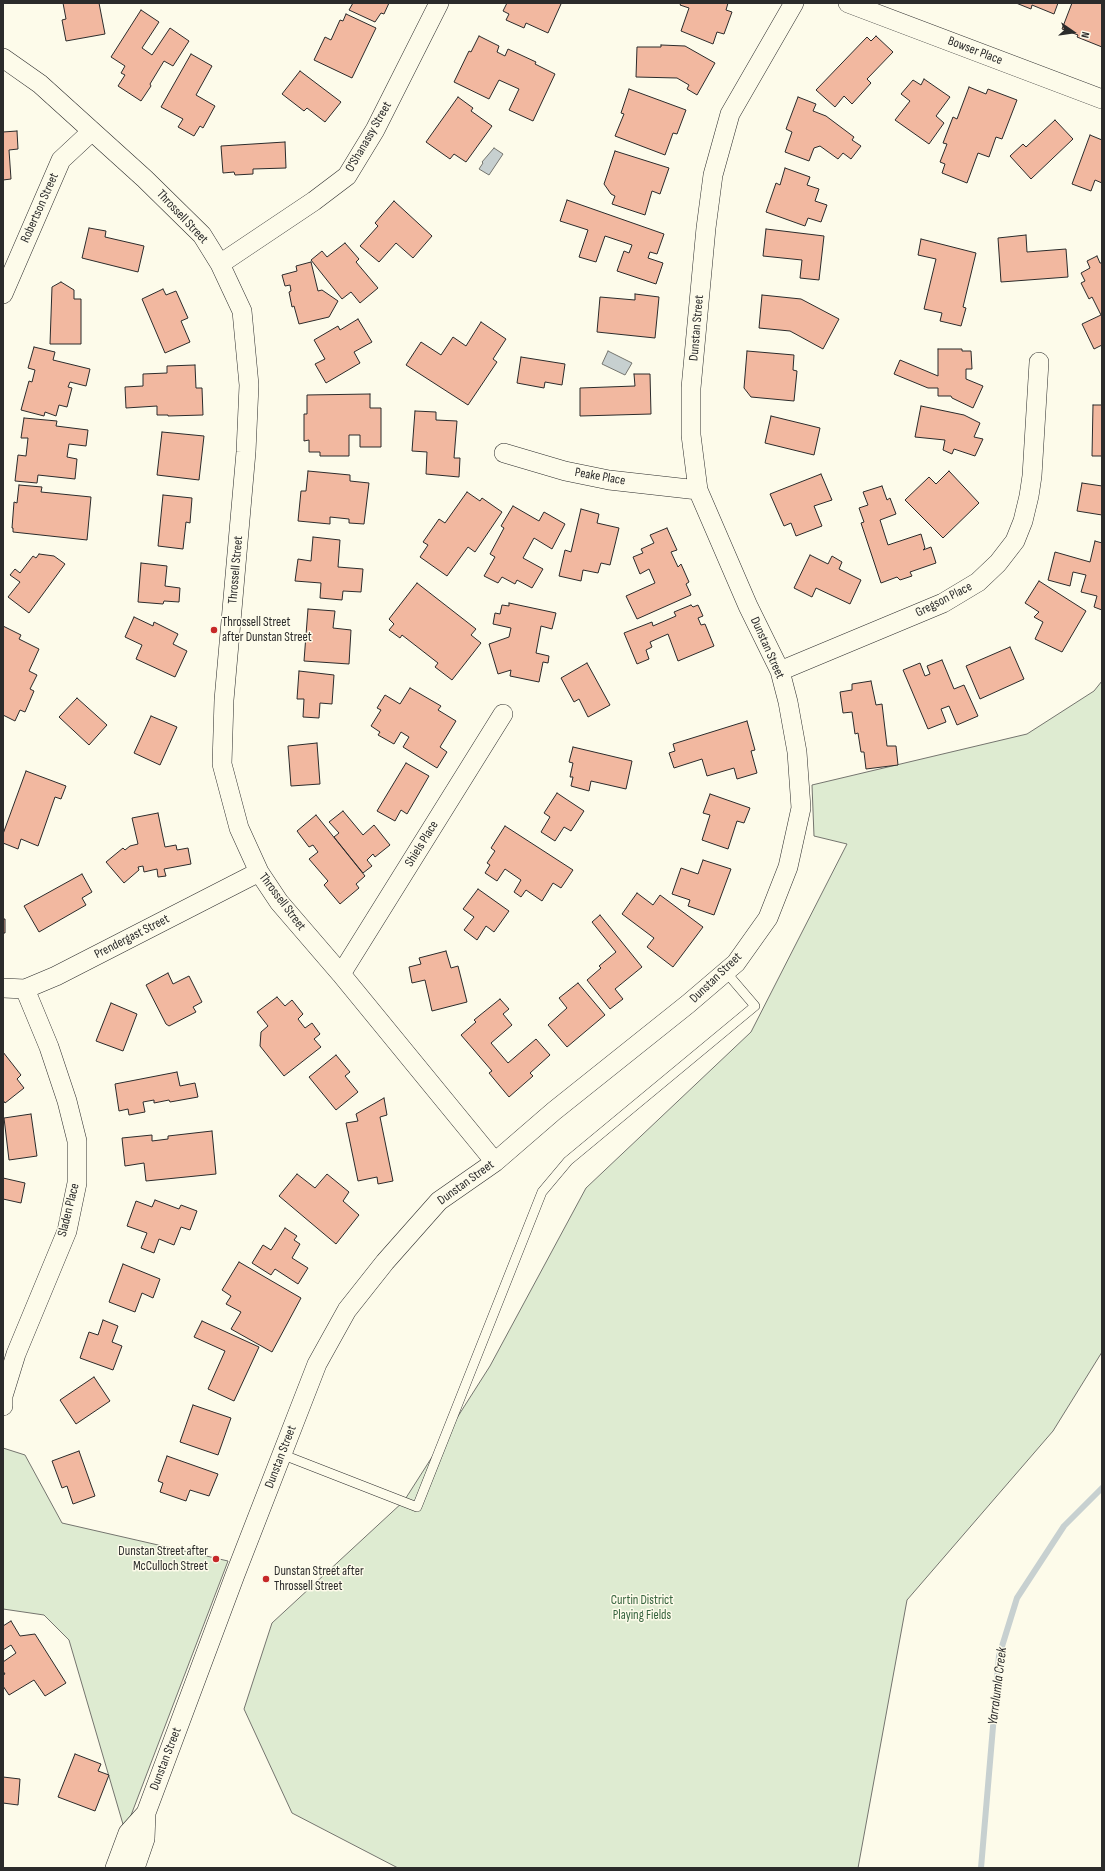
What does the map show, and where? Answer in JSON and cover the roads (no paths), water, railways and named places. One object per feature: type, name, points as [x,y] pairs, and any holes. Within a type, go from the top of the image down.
[{"type":"street","name":"O'Shanassy Street","points":[[220,264],[314,201],[347,176],[375,130],[440,3]]},
{"type":"street","name":"Dunstan Street","points":[[135,1868],[145,1839],[146,1813],[281,1454],[317,1364],[347,1310],[385,1262],[439,1202],[495,1162],[554,1111],[688,1004],[736,963],[768,918],[788,867],[801,808],[797,752],[788,702],[780,671],[748,606],[698,490],[690,435],[692,388],[706,228],[713,175],[730,114],[794,3]]},
{"type":"street","name":"Bowser Place","points":[[848,3],[1102,99]]},
{"type":"street","name":"Throssell Street","points":[[3,58],[40,84],[91,132],[145,179],[202,235],[220,264],[242,311],[249,385],[246,452],[224,700],[222,764],[239,828],[259,872],[279,902],[341,974],[495,1162]]},
{"type":"street","name":"Robertson Street","points":[[3,294],[62,160],[91,132]]},
{"type":"street","name":"Gregson Place","points":[[780,671],[943,603],[978,582],[998,563],[1015,540],[1023,521],[1029,496],[1039,362]]},
{"type":"street","name":"Peake Place","points":[[504,453],[565,471],[609,480],[698,490]]},
{"type":"street","name":"Shiels Place","points":[[341,974],[503,714]]},
{"type":"street","name":"Prendergast Street","points":[[3,988],[25,989],[56,976],[259,872]]},
{"type":"street","name":"Sladen Place","points":[[3,1406],[4,1396],[16,1354],[66,1231],[78,1183],[77,1141],[67,1101],[49,1047],[25,989]]},
{"type":"street","name":"Dunstan Street","points":[[115,1868],[128,1833],[146,1813]]},
{"type":"lane","points":[[281,1454],[417,1507],[542,1192],[568,1161],[754,1006],[726,972]]},
{"type":"waterway","name":"Yarralumla Creek","points":[[981,1868],[999,1656],[1017,1598],[1064,1526],[1102,1488]]},
{"type":"place","name":"Throssell Street after Dunstan Street","points":[[214,630]]},
{"type":"place","name":"Dunstan Street after McCulloch Street","points":[[216,1559]]},
{"type":"place","name":"Dunstan Street after Throssell Street","points":[[266,1579]]},
{"type":"park label","name":"Curtin District Playing Fields","points":[[642,1608]]}]
